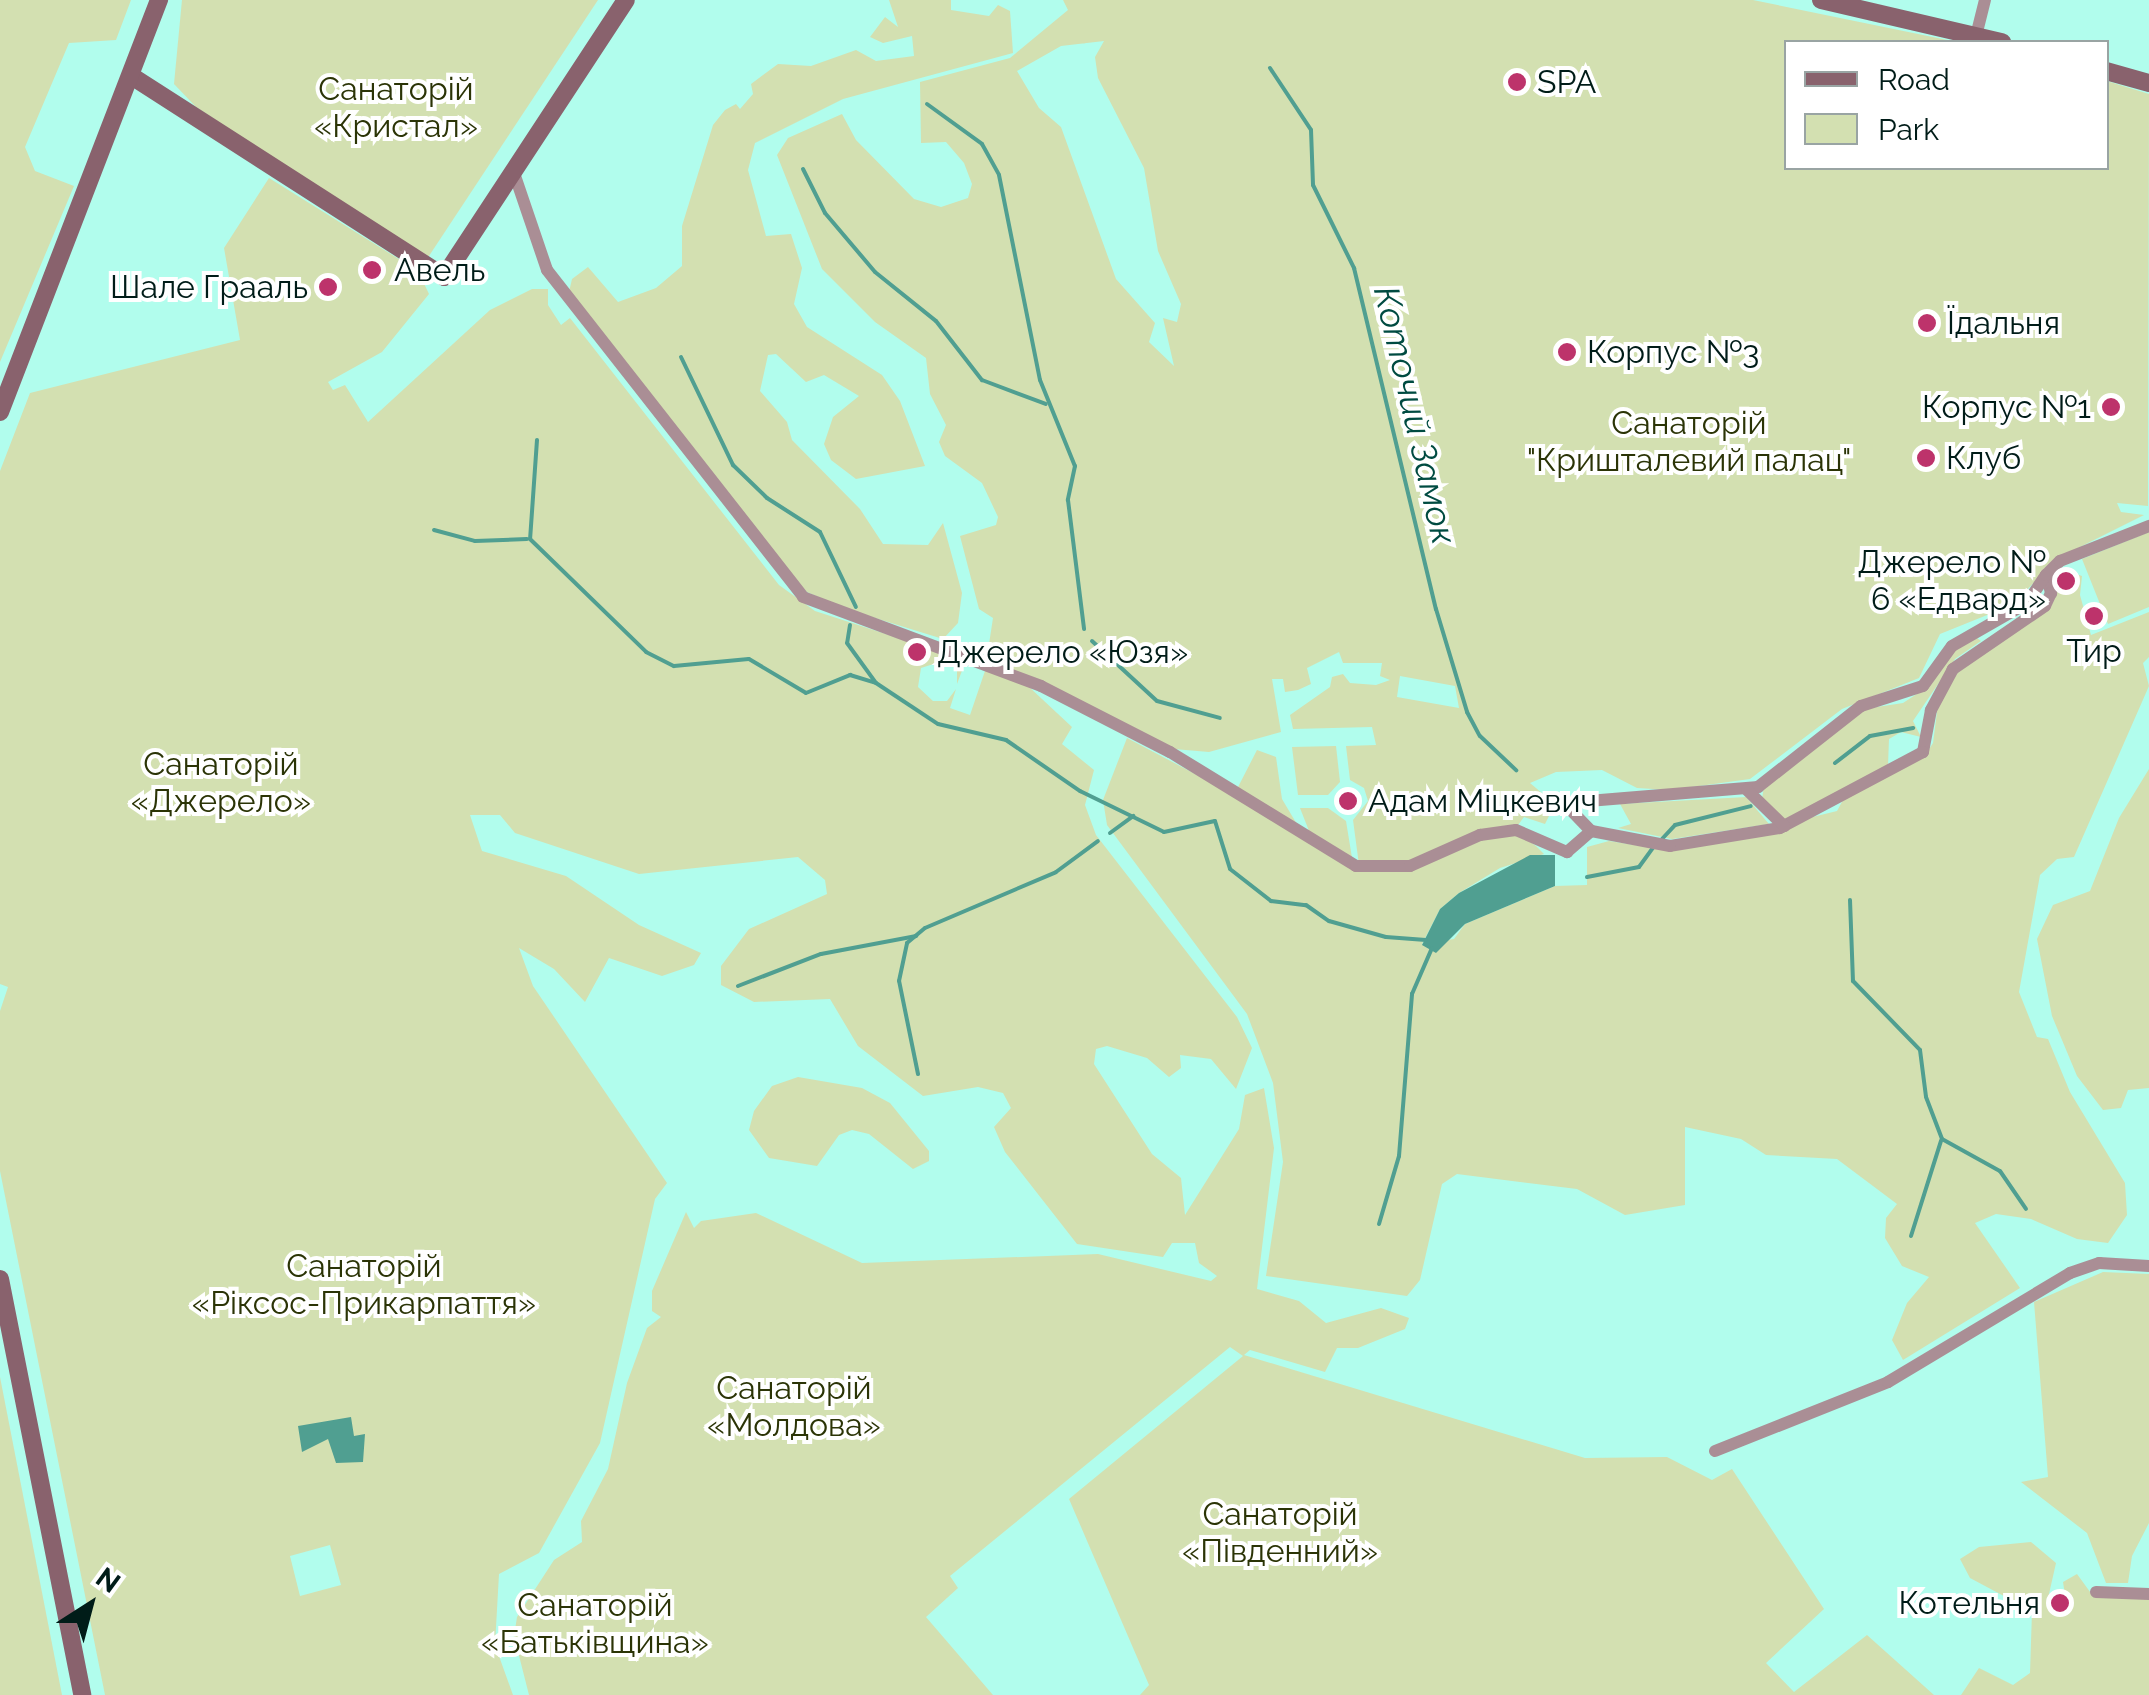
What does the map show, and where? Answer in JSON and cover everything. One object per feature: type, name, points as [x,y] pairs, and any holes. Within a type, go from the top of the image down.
[{"type":"street","points":[[0,412],[133,77],[159,0]]},
{"type":"street","points":[[133,77],[448,276],[626,0]]},
{"type":"street","points":[[1821,0],[1993,40]]},
{"type":"street","points":[[1976,36],[1985,0]]},
{"type":"street","points":[[2109,72],[2149,83]]},
{"type":"street","points":[[514,172],[547,270],[803,596],[1041,686],[1170,752],[1356,866],[1410,866],[1480,835],[1516,830],[1567,852],[1591,832]]},
{"type":"street","points":[[2046,575],[2051,593],[2045,606],[1953,669],[1931,710],[1923,752],[1784,826],[1670,846],[1591,832],[1564,800],[1747,790],[1861,706],[1923,686],[1952,646],[2027,603],[2046,575],[2060,561],[2149,526]]},
{"type":"street","points":[[1747,790],[1784,826]]},
{"type":"street","points":[[1715,1451],[1888,1382],[2070,1273],[2099,1263],[2149,1266]]},
{"type":"street","points":[[0,1279],[82,1695]]},
{"type":"street","points":[[2096,1592],[2149,1594]]},
{"type":"green space","points":[[0,0],[131,0],[116,40],[69,43],[25,147],[35,171],[74,186],[0,362]]},
{"type":"green space","name":"Санаторій «Кристал»","points":[[182,0],[598,0],[427,259],[196,107],[174,84]]},
{"type":"green space","points":[[889,0],[951,0],[951,10],[989,16],[998,5],[1010,11],[1013,53],[843,99],[755,143],[748,170],[766,236],[791,234],[802,268],[794,304],[807,327],[882,375],[900,401],[925,466],[856,479],[831,460],[824,444],[833,417],[859,396],[824,375],[806,382],[776,354],[768,355],[760,391],[787,422],[792,440],[860,509],[883,544],[928,545],[943,523],[962,593],[958,623],[943,639],[846,609],[807,592],[785,571],[569,292],[572,279],[588,267],[618,302],[656,288],[682,266],[682,226],[713,125],[725,110],[736,104],[740,109],[753,94],[751,84],[778,64],[811,66],[856,50],[876,61],[914,56],[912,36],[883,43],[870,37],[885,17],[898,27]]},
{"type":"green space","name":"Санаторій \"Кришталевий палац\"","points":[[1063,0],[1753,0],[1947,40],[1784,40],[1784,170],[2109,170],[2109,82],[2149,94],[2148,506],[2117,503],[2121,512],[2144,515],[2058,558],[2012,605],[1940,634],[1919,678],[1842,709],[1750,779],[1670,790],[1637,788],[1602,770],[1556,772],[1530,783],[1555,804],[1545,824],[1524,817],[1515,829],[1410,864],[1359,865],[1353,820],[1368,801],[1364,788],[1350,780],[1346,746],[1376,745],[1372,727],[1293,729],[1290,715],[1330,687],[1332,677],[1343,674],[1350,683],[1376,685],[1390,680],[1380,676],[1382,663],[1343,663],[1339,652],[1307,668],[1311,684],[1298,690],[1285,692],[1283,679],[1272,679],[1281,732],[1209,752],[1174,749],[987,657],[993,618],[979,609],[960,536],[996,525],[998,517],[982,483],[945,456],[939,442],[946,425],[930,394],[926,358],[875,322],[822,269],[777,155],[788,138],[842,114],[856,140],[914,199],[941,207],[968,198],[972,184],[964,163],[946,142],[921,143],[920,82],[1010,58],[1068,10]],"holes":[[[1104,41],[1095,57],[1098,78],[1144,168],[1158,251],[1181,304],[1177,322],[1163,318],[1174,366],[1149,342],[1155,323],[1116,279],[1061,127],[1039,108],[1017,71],[1061,46]],[[1400,676],[1455,686],[1459,708],[1397,697]]]},
{"type":"green space","points":[[269,178],[418,271],[429,294],[382,352],[328,382],[333,390],[345,385],[368,422],[490,310],[532,289],[548,289],[548,305],[561,325],[570,318],[779,585],[815,611],[966,660],[957,684],[957,670],[946,660],[921,668],[918,687],[933,701],[947,701],[956,689],[950,708],[970,715],[986,668],[1027,685],[1072,727],[1062,744],[1094,770],[1085,805],[1096,835],[1237,1017],[1252,1048],[1236,1089],[1211,1059],[1180,1055],[1181,1068],[1169,1077],[1147,1058],[1107,1046],[1096,1049],[1094,1064],[1152,1154],[1181,1178],[1185,1215],[1239,1129],[1245,1095],[1264,1088],[1274,1148],[1257,1289],[1299,1301],[1326,1323],[1381,1308],[1409,1318],[1405,1329],[1358,1348],[1337,1348],[1325,1372],[1250,1350],[1244,1355],[1585,1458],[1667,1457],[1712,1480],[1732,1469],[1824,1609],[1766,1663],[1794,1692],[1867,1635],[1934,1695],[1140,1695],[1149,1685],[1069,1499],[1243,1356],[1230,1347],[950,1576],[958,1588],[926,1617],[993,1695],[529,1695],[514,1636],[517,1617],[554,1560],[582,1542],[581,1521],[608,1469],[627,1383],[647,1328],[661,1317],[652,1311],[652,1291],[686,1212],[694,1228],[701,1221],[756,1213],[862,1263],[1098,1254],[1211,1281],[1217,1276],[1199,1263],[1195,1243],[1172,1243],[1163,1257],[1077,1244],[1005,1152],[994,1127],[1011,1108],[1003,1093],[978,1087],[923,1096],[858,1046],[830,999],[754,1002],[721,985],[721,966],[749,929],[827,894],[825,880],[798,857],[639,874],[515,833],[500,815],[470,815],[482,851],[566,876],[639,925],[701,953],[694,965],[662,976],[609,958],[585,1002],[554,969],[519,948],[533,986],[667,1183],[655,1199],[600,1443],[539,1553],[499,1574],[495,1645],[513,1695],[105,1695],[0,1171],[0,1011],[8,987],[0,984],[0,471],[30,393],[240,340],[224,248]],"holes":[[[330,1545],[341,1585],[300,1596],[290,1556]]]},
{"type":"green space","points":[[2149,532],[2149,607],[2108,624],[2082,559]]},
{"type":"green space","points":[[2059,568],[2082,576],[2080,595],[2091,635],[2149,612],[2149,657],[2143,663],[2149,686],[2074,857],[2057,859],[2040,875],[2019,992],[2037,1037],[2048,1039],[2070,1092],[2125,1183],[2127,1215],[2108,1243],[2077,1239],[2031,1219],[1996,1214],[1975,1223],[2020,1288],[1903,1360],[1892,1340],[1907,1303],[1929,1277],[1902,1266],[1885,1238],[1886,1218],[1897,1204],[1837,1159],[1766,1155],[1741,1139],[1685,1127],[1685,1205],[1625,1215],[1577,1189],[1457,1174],[1442,1184],[1420,1280],[1407,1296],[1266,1276],[1283,1162],[1273,1083],[1247,1014],[1107,825],[1103,800],[1127,738],[1269,813],[1342,864],[1381,870],[1481,836],[1519,834],[1536,846],[1544,854],[1500,868],[1440,909],[1422,944],[1454,939],[1465,924],[1555,886],[1587,885],[1587,847],[1609,841],[1673,851],[1837,811],[1843,800],[1924,757],[1933,743],[1938,704],[1957,673],[2049,606],[2050,581]]},
{"type":"green space","points":[[1977,638],[1981,641],[1955,659],[1913,721],[1921,737],[1901,732],[1889,739],[1888,766],[1785,820],[1762,799],[1764,786],[1864,709],[1903,703],[1926,688],[1951,652]]},
{"type":"green space","points":[[1336,746],[1340,782],[1328,795],[1298,795],[1292,747]]},
{"type":"green space","points":[[1257,750],[1276,757],[1282,799],[1301,831],[1237,789]]},
{"type":"green space","points":[[2149,769],[2149,1088],[2128,1090],[2121,1108],[2103,1110],[2077,1076],[2052,1016],[2037,939],[2053,905],[2090,891],[2119,818]]},
{"type":"green space","points":[[1746,797],[1769,824],[1672,839],[1618,828],[1631,824],[1620,804]]},
{"type":"green space","points":[[1300,808],[1328,808],[1346,821],[1353,864],[1311,836]]},
{"type":"green space","points":[[798,1077],[862,1088],[890,1103],[929,1151],[929,1161],[913,1169],[869,1134],[852,1130],[839,1135],[817,1166],[769,1158],[749,1130],[754,1111],[772,1086]]},
{"type":"green space","points":[[2103,1272],[2149,1274],[2149,1523],[2132,1556],[2128,1583],[2106,1583],[2087,1533],[2021,1482],[2048,1477],[2034,1302]]},
{"type":"green space","points":[[0,1377],[62,1695],[0,1695]]},
{"type":"green space","points":[[2031,1542],[2056,1563],[2049,1594],[2065,1595],[2063,1582],[2077,1574],[2093,1596],[2149,1598],[2149,1695],[1961,1695],[1979,1668],[2013,1685],[2030,1673],[2032,1611],[1970,1578],[1960,1559],[1979,1547]]},
{"type":"water","points":[[1530,855],[1555,855],[1555,886],[1465,924],[1436,953],[1422,945],[1440,909],[1459,893]]},
{"type":"water","points":[[351,1417],[354,1436],[365,1434],[363,1462],[336,1463],[328,1439],[302,1452],[298,1426]]},
{"type":"waterway","name":"Коточий Замок","points":[[1270,68],[1311,130],[1313,185],[1354,268],[1436,609],[1467,712],[1480,736],[1516,770]]},
{"type":"waterway","points":[[927,104],[982,144],[999,175],[1040,380],[1075,466],[1068,500],[1084,629]]},
{"type":"waterway","points":[[803,169],[825,213],[875,272],[936,321],[982,380],[1046,404]]},
{"type":"waterway","points":[[681,357],[733,465],[767,498],[820,532],[856,607]]},
{"type":"waterway","points":[[537,440],[530,539],[646,652],[674,666],[749,659],[806,693],[850,675],[876,683],[938,724],[1006,740],[1080,791],[1164,832],[1215,821],[1230,869],[1271,901],[1306,905],[1329,921],[1386,937],[1426,940]]},
{"type":"waterway","points":[[434,530],[475,541],[527,539]]},
{"type":"waterway","points":[[850,625],[847,643],[876,683]]},
{"type":"waterway","points":[[1092,641],[1157,701],[1220,718]]},
{"type":"waterway","points":[[1835,763],[1870,736],[1913,728]]},
{"type":"waterway","points":[[1662,839],[1675,825],[1751,806]]},
{"type":"waterway","points":[[1110,833],[1133,816]]},
{"type":"waterway","points":[[918,1074],[899,981],[907,943],[925,928],[1056,872],[1098,841]]},
{"type":"waterway","points":[[1587,877],[1639,867],[1655,845]]},
{"type":"waterway","points":[[1850,900],[1853,981],[1920,1050],[1926,1097],[1942,1139],[2000,1171],[2026,1209]]},
{"type":"waterway","points":[[738,986],[821,954],[916,936]]},
{"type":"waterway","points":[[1379,1224],[1399,1156],[1412,994],[1432,948]]},
{"type":"waterway","points":[[1911,1236],[1941,1141]]},
{"type":"place","name":"SPA","points":[[1517,82]]},
{"type":"place","name":"Авель","points":[[372,270]]},
{"type":"place","name":"Шале Грааль","points":[[328,287]]},
{"type":"place","name":"Їдальня","points":[[1927,323]]},
{"type":"place","name":"Корпус №3","points":[[1567,352]]},
{"type":"place","name":"Корпус №1","points":[[2111,407]]},
{"type":"place","name":"Клуб","points":[[1926,458]]},
{"type":"place","name":"Джерело № 6 «Едвард»","points":[[2066,581]]},
{"type":"place","name":"Тир","points":[[2094,616]]},
{"type":"place","name":"Джерело «Юзя»","points":[[917,652]]},
{"type":"place","name":"Адам Міцкевич","points":[[1348,801]]},
{"type":"place","name":"Котельня","points":[[2060,1603]]},
{"type":"park label","name":"Санаторій «Джерело»","points":[[221,784]]},
{"type":"park label","name":"Санаторій «Ріксос-Прикарпаття»","points":[[364,1286]]},
{"type":"park label","name":"Санаторій «Молдова»","points":[[794,1408]]},
{"type":"park label","name":"Санаторій «Південний»","points":[[1280,1534]]},
{"type":"park label","name":"Санаторій «Батьківщина»","points":[[595,1624]]}]
